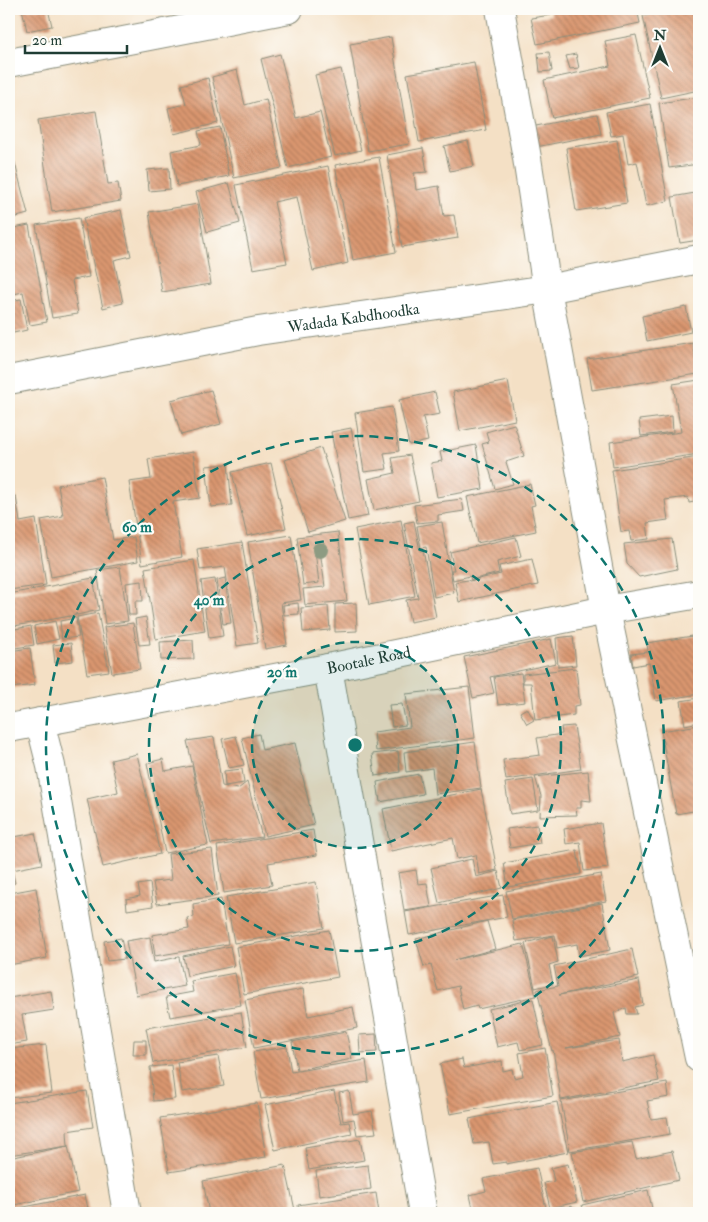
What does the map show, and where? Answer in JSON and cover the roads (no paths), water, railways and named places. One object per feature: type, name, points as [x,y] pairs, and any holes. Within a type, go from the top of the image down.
[{"type":"street","points":[[9,62],[207,16],[289,9]]},
{"type":"street","points":[[500,9],[528,158],[547,289],[606,610],[699,1058]]},
{"type":"street","name":"Wadada Kabdhoodka","points":[[9,380],[258,331],[547,289],[699,259]]},
{"type":"street","name":"Bootale Road","points":[[9,728],[328,668],[606,610],[699,594]]},
{"type":"street","points":[[328,668],[424,1213]]},
{"type":"street","points":[[40,722],[51,766],[128,1213]]}]
